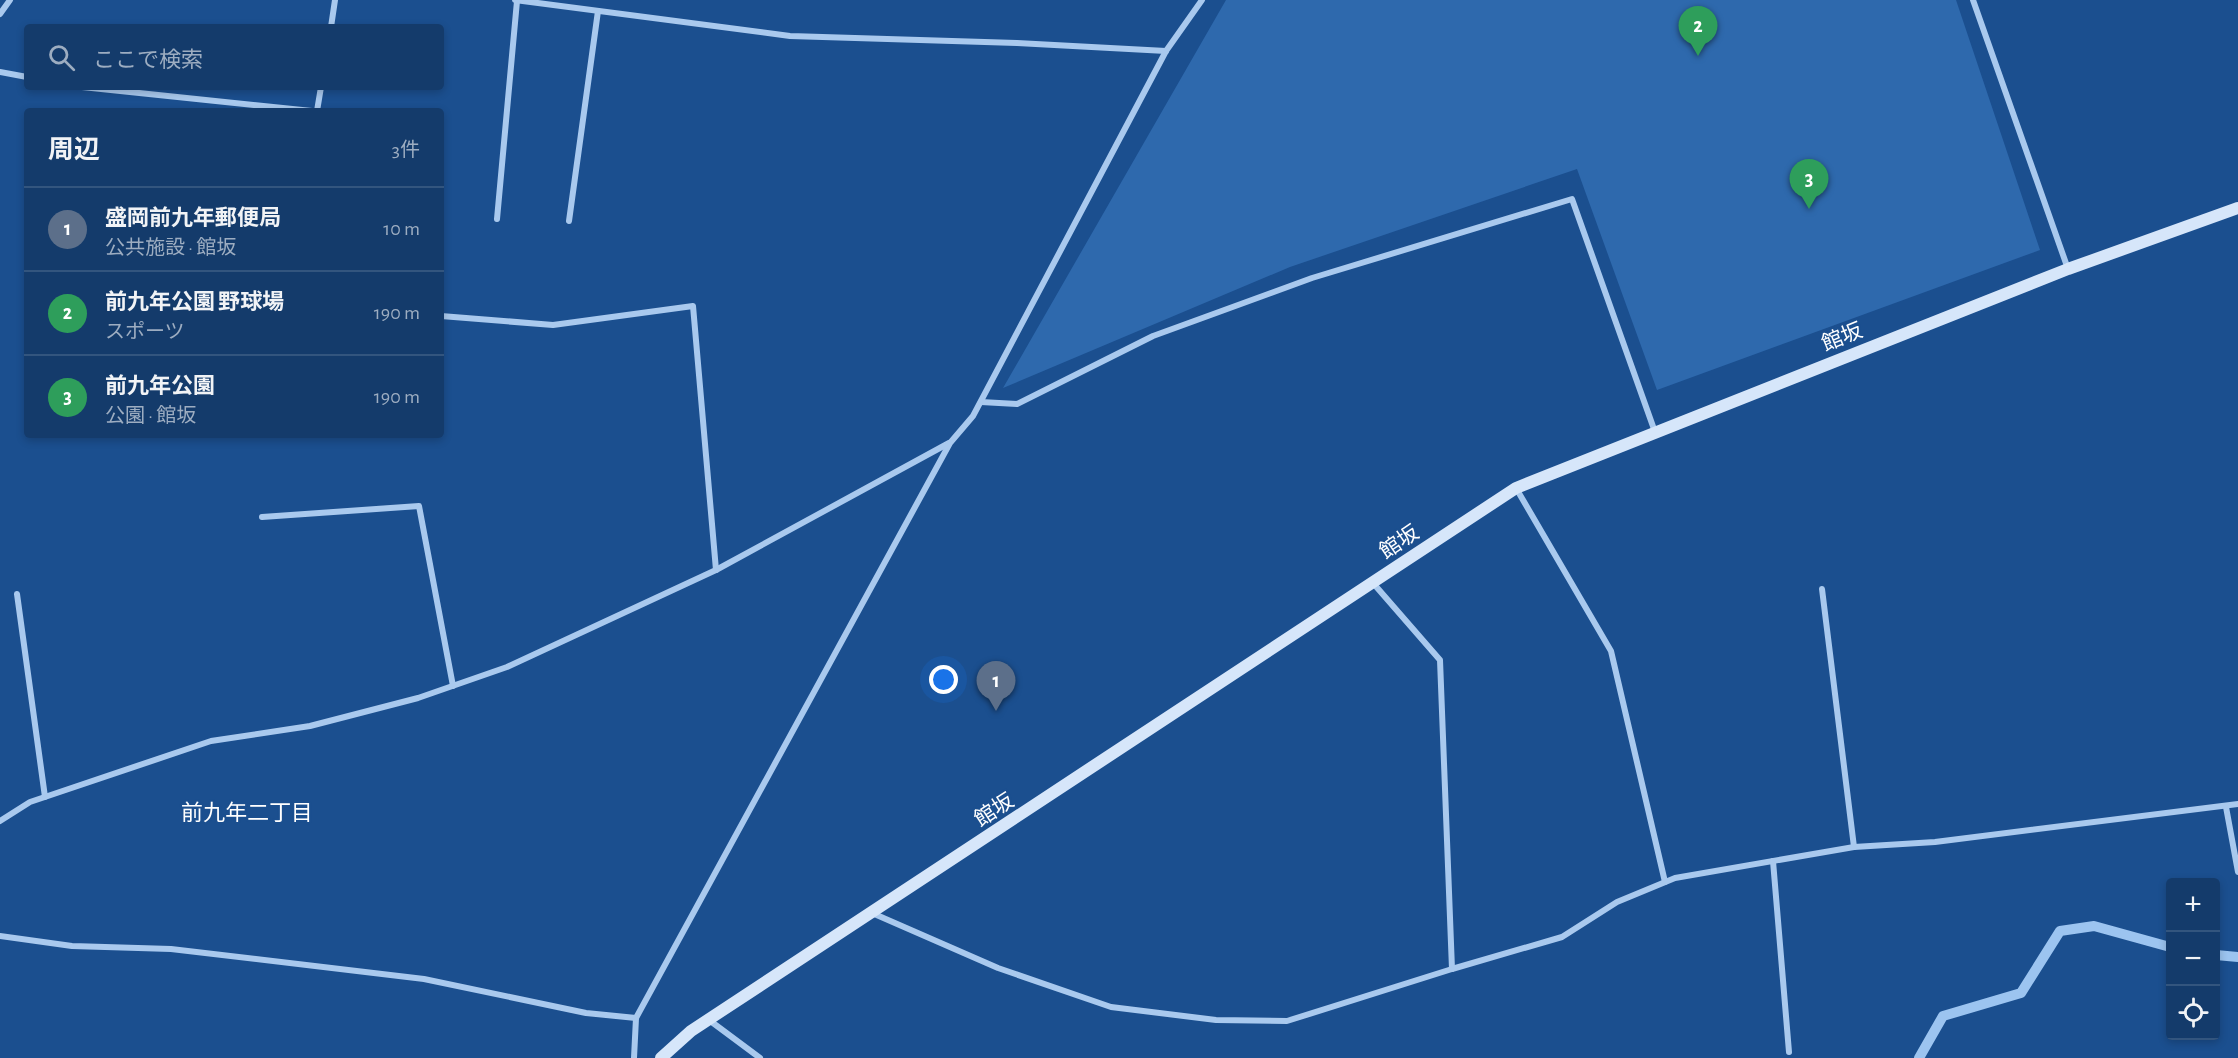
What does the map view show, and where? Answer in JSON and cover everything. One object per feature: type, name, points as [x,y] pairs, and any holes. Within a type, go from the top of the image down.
[{"type":"main road","name":"館坂","points":[[661,1058],[691,1031],[1516,488],[2068,269],[2238,208]]},
{"type":"street","points":[[0,14],[10,0]]},
{"type":"street","points":[[331,24],[335,0]]},
{"type":"street","points":[[497,219],[516,0],[790,36],[1017,43],[1167,51]]},
{"type":"street","points":[[634,1058],[636,1018],[950,443],[973,416],[981,402],[1167,51],[1202,0]]},
{"type":"street","points":[[1973,0],[2068,269]]},
{"type":"street","points":[[569,221],[598,11]]},
{"type":"street","points":[[0,72],[24,76]]},
{"type":"street","points":[[111,90],[283,108]]},
{"type":"street","points":[[318,108],[320,90]]},
{"type":"street","points":[[981,402],[1017,404],[1153,336],[1312,278],[1572,199],[1655,432]]},
{"type":"street","points":[[444,316],[553,325],[693,306],[716,570]]},
{"type":"street","points":[[0,821],[30,802],[211,741],[310,726],[418,698],[507,667],[716,570],[950,443]]},
{"type":"street","points":[[1516,488],[1611,651],[1665,882]]},
{"type":"street","points":[[262,517],[419,506],[453,686]]},
{"type":"street","points":[[1373,583],[1440,660],[1452,969]]},
{"type":"street","points":[[1822,589],[1854,847]]},
{"type":"street","points":[[17,594],[45,797]]},
{"type":"street","points":[[873,913],[998,968],[1111,1007],[1216,1020],[1287,1021],[1562,937],[1617,902],[1675,878],[1854,847],[1935,842],[2238,804]]},
{"type":"street","points":[[2226,807],[2238,872]]},
{"type":"street","points":[[1773,861],[1789,1052]]},
{"type":"street","points":[[0,936],[72,946],[171,949],[424,979],[586,1013],[636,1018]]},
{"type":"street","points":[[709,1020],[760,1058]]},
{"type":"shaded area","points":[[1226,0],[1956,0],[2040,250],[1657,390],[1577,169],[1290,267],[1003,388]]},
{"type":"waterway","points":[[1919,1058],[1943,1016],[2021,993],[2060,931],[2094,926],[2166,946]]},
{"type":"waterway","points":[[2220,955],[2238,957]]},
{"type":"place","name":"前九年公園 野球場","points":[[1698,56]]},
{"type":"place","name":"前九年公園","points":[[1809,209]]},
{"type":"place","name":"盛岡前九年郵便局","points":[[996,711]]},
{"type":"district","name":"前九年二丁目","points":[[247,812]]}]
